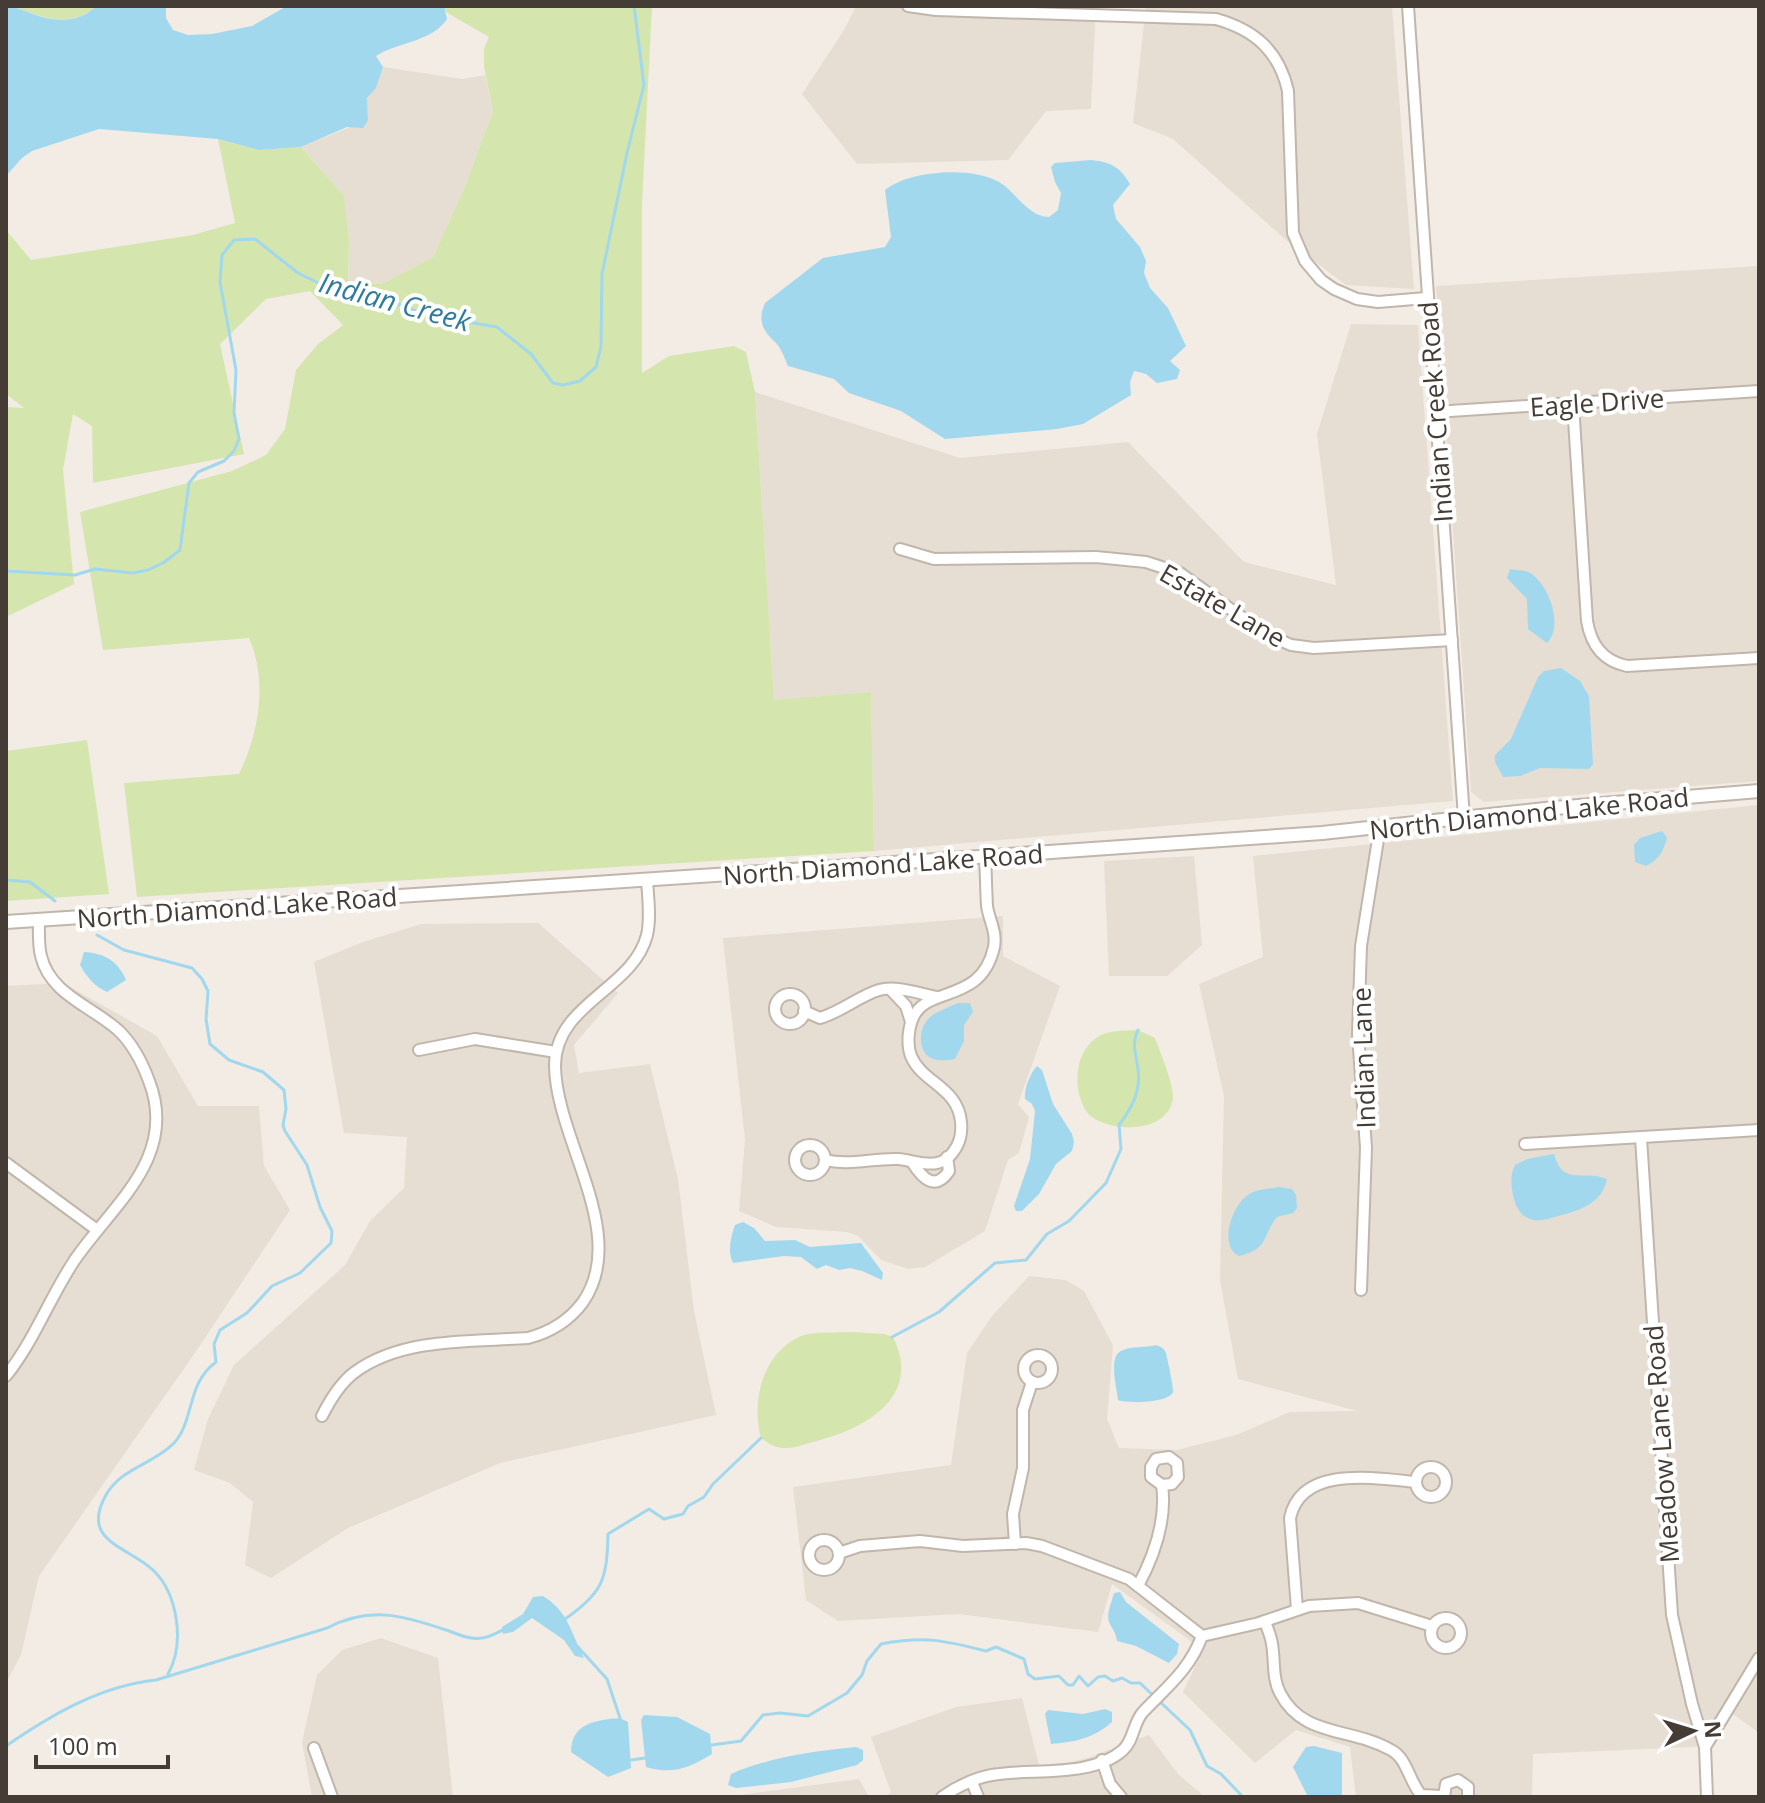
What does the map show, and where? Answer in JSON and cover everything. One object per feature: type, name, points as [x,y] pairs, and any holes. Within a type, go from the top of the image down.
[{"type":"street","points":[[908,6],[936,10],[1155,11],[1216,19],[1250,32],[1276,57],[1288,91],[1293,233],[1311,269],[1334,289],[1357,299],[1378,302],[1426,298]]},
{"type":"street","name":"Indian Creek Road","points":[[1408,6],[1464,818]]},
{"type":"street","name":"Eagle Drive","points":[[1435,412],[1759,391]]},
{"type":"street","points":[[1573,404],[1587,621],[1594,646],[1606,658],[1627,666],[1759,658]]},
{"type":"street","name":"Estate Lane","points":[[900,549],[934,559],[1096,557],[1146,562],[1180,573],[1252,627],[1291,645],[1314,648],[1452,640]]},
{"type":"street","name":"North Diamond Lake Road","points":[[6,922],[985,857],[1380,827],[1759,791]]},
{"type":"street","name":"Indian Lane","points":[[1361,1290],[1366,1148],[1358,1034],[1361,946],[1380,827]]},
{"type":"street","points":[[911,1022],[916,1013],[937,997],[969,987],[982,975],[994,949],[995,938],[987,909],[985,857]]},
{"type":"street","points":[[322,1416],[335,1392],[355,1372],[384,1357],[423,1345],[541,1335],[553,1330],[577,1311],[591,1289],[599,1265],[596,1222],[559,1095],[556,1052],[565,1031],[584,1004],[629,968],[638,955],[649,924],[647,880]]},
{"type":"street","points":[[6,1376],[32,1339],[74,1261],[143,1171],[152,1148],[156,1107],[152,1086],[134,1049],[118,1030],[52,981],[40,953],[39,919]]},
{"type":"street","points":[[825,1160],[838,1163],[898,1159],[924,1166],[947,1157],[961,1135],[959,1107],[916,1065],[910,1055],[911,1022],[906,1006],[890,989]]},
{"type":"street","points":[[804,1011],[820,1018],[879,990],[937,997]]},
{"type":"street","points":[[419,1050],[475,1039],[556,1052]]},
{"type":"street","points":[[1525,1144],[1759,1130]]},
{"type":"street","name":"Meadow Lane Road","points":[[1641,1138],[1672,1615],[1705,1747],[1707,1797]]},
{"type":"street","points":[[912,1162],[921,1177],[935,1183],[943,1180],[949,1171],[947,1157]]},
{"type":"street","points":[[6,1163],[97,1230]]},
{"type":"street","points":[[1015,1544],[1013,1514],[1023,1468],[1023,1410],[1032,1382]]},
{"type":"street","points":[[1297,1609],[1290,1518],[1293,1506],[1305,1490],[1325,1481],[1372,1478],[1416,1482]]},
{"type":"street","points":[[1138,1586],[1158,1536],[1164,1499],[1162,1485]]},
{"type":"street","points":[[839,1553],[860,1546],[920,1541],[963,1546],[1042,1546],[1129,1579],[1202,1636]]},
{"type":"street","points":[[1202,1636],[1265,1621],[1297,1609],[1358,1603],[1432,1626]]},
{"type":"street","points":[[1265,1621],[1272,1642],[1278,1689],[1298,1717],[1313,1725],[1393,1750],[1401,1758],[1421,1795],[1444,1796],[1446,1784],[1458,1780],[1468,1787],[1468,1797]]},
{"type":"street","points":[[942,1797],[996,1774],[1082,1768],[1122,1751],[1129,1743],[1139,1716],[1191,1661],[1202,1636]]},
{"type":"street","points":[[1705,1747],[1759,1658]]},
{"type":"street","points":[[314,1748],[332,1797]]},
{"type":"street","points":[[1102,1760],[1110,1784],[1121,1797]]},
{"type":"street","points":[[972,1782],[978,1797]]},
{"type":"shaded area","points":[[856,6],[1096,6],[1091,109],[1046,111],[1008,160],[857,164],[802,94]]},
{"type":"shaded area","points":[[1146,6],[1392,6],[1414,289],[1346,285],[1286,240],[1173,139],[1133,123]]},
{"type":"shaded area","points":[[383,67],[462,79],[485,75],[493,111],[464,189],[433,257],[382,284],[348,285],[349,238],[344,196],[301,147],[368,120],[367,98],[376,88]]},
{"type":"shaded area","points":[[1759,266],[1759,781],[1484,802],[1471,792],[1436,286]]},
{"type":"shaded area","points":[[1351,324],[1418,325],[1453,801],[874,851],[871,692],[774,701],[755,392],[960,458],[1128,442],[1244,562],[1336,585],[1317,434]]},
{"type":"shaded area","points":[[1759,805],[1759,1733],[1733,1714],[1714,1746],[1533,1754],[1532,1797],[1356,1797],[1350,1747],[1296,1730],[1255,1763],[1183,1692],[1203,1650],[1112,1584],[1098,1632],[959,1614],[838,1621],[806,1600],[793,1487],[951,1465],[967,1353],[992,1316],[1029,1276],[1065,1280],[1084,1291],[1113,1345],[1107,1419],[1119,1448],[1177,1450],[1236,1435],[1290,1412],[1357,1411],[1238,1379],[1220,1280],[1224,1096],[1199,984],[1263,957],[1253,856]]},
{"type":"shaded area","points":[[1194,856],[1202,945],[1167,976],[1109,976],[1104,861]]},
{"type":"shaded area","points":[[1003,916],[1003,956],[1060,986],[1018,1104],[1029,1117],[1019,1153],[1008,1160],[985,1231],[925,1267],[908,1269],[881,1260],[858,1236],[847,1232],[776,1227],[739,1211],[745,1140],[723,938]]},
{"type":"shaded area","points":[[538,923],[618,993],[574,1045],[579,1073],[650,1064],[678,1179],[694,1311],[716,1415],[500,1463],[348,1528],[271,1578],[245,1565],[253,1502],[230,1483],[194,1470],[208,1419],[234,1365],[345,1265],[370,1221],[404,1188],[407,1137],[344,1133],[314,962],[360,943],[421,924]]},
{"type":"shaded area","points":[[63,983],[157,1036],[198,1106],[259,1106],[264,1166],[290,1210],[197,1350],[39,1576],[21,1655],[6,1683],[6,986]]},
{"type":"shaded area","points":[[381,1638],[438,1658],[453,1797],[312,1797],[302,1742],[317,1675],[342,1650]]},
{"type":"shaded area","points":[[1022,1698],[1039,1765],[1064,1764],[1090,1757],[1149,1735],[1178,1774],[1205,1797],[884,1797],[891,1792],[871,1737],[956,1707]]},
{"type":"shaded area","points":[[859,1779],[869,1797],[725,1797]]},
{"type":"green space","points":[[13,6],[96,6],[77,17],[56,19]]},
{"type":"green space","points":[[444,6],[652,6],[642,204],[642,373],[669,356],[734,346],[746,352],[755,392],[774,700],[871,692],[874,851],[137,897],[124,783],[239,774],[256,724],[258,672],[249,638],[103,650],[80,512],[232,471],[266,455],[285,429],[296,370],[318,344],[343,325],[310,291],[266,299],[220,344],[244,454],[93,483],[92,426],[73,414],[63,470],[74,584],[6,617],[6,407],[24,408],[6,394],[6,230],[31,260],[193,235],[235,223],[218,139],[259,150],[301,147],[344,196],[349,238],[348,284],[382,284],[433,257],[464,189],[493,111],[484,67],[484,49],[489,37],[446,12]]},
{"type":"green space","points":[[87,740],[109,894],[6,901],[6,751]]},
{"type":"green space","points":[[1138,1030],[1155,1038],[1173,1098],[1168,1111],[1147,1125],[1119,1127],[1106,1124],[1087,1112],[1078,1091],[1082,1056],[1096,1038],[1107,1033]]},
{"type":"green space","points":[[851,1332],[893,1337],[900,1358],[901,1376],[896,1392],[886,1405],[856,1427],[802,1446],[780,1448],[761,1438],[759,1394],[777,1354],[801,1336]]},
{"type":"water","points":[[6,6],[65,20],[82,16],[96,6],[166,6],[166,18],[173,30],[188,35],[252,26],[287,6],[444,6],[447,19],[433,33],[376,56],[383,67],[376,88],[367,98],[368,120],[363,128],[347,127],[301,147],[259,150],[218,139],[99,129],[32,151],[6,176]]},
{"type":"water","points":[[1091,160],[1114,166],[1130,184],[1113,205],[1116,219],[1140,247],[1146,261],[1144,273],[1150,288],[1168,308],[1186,346],[1170,361],[1180,370],[1177,379],[1157,383],[1146,374],[1134,371],[1130,382],[1131,395],[1083,424],[945,439],[901,411],[849,393],[834,379],[788,366],[780,348],[765,330],[762,315],[765,303],[823,258],[885,247],[891,237],[885,190],[896,183],[941,172],[987,177],[999,182],[1034,213],[1049,217],[1058,210],[1061,193],[1051,167],[1055,163]]},
{"type":"water","points":[[1510,569],[1530,573],[1537,578],[1548,596],[1554,626],[1547,643],[1528,629],[1527,599],[1507,578]]},
{"type":"water","points":[[1561,668],[1580,681],[1589,696],[1593,764],[1589,769],[1540,768],[1520,776],[1503,777],[1495,755],[1511,739],[1538,677],[1544,671]]},
{"type":"water","points":[[1662,831],[1667,838],[1657,858],[1646,866],[1635,862],[1634,845],[1640,838]]},
{"type":"water","points":[[84,952],[110,959],[126,980],[107,992],[99,987],[80,965]]},
{"type":"water","points":[[958,1003],[970,1003],[973,1012],[964,1025],[964,1041],[955,1059],[930,1058],[921,1043],[925,1024],[936,1013]]},
{"type":"water","points":[[1037,1066],[1042,1070],[1053,1104],[1074,1142],[1072,1151],[1056,1164],[1039,1194],[1022,1211],[1016,1211],[1014,1206],[1030,1159],[1035,1111],[1025,1099],[1025,1091]]},
{"type":"water","points":[[1554,1154],[1558,1164],[1568,1174],[1607,1179],[1604,1188],[1594,1201],[1580,1209],[1546,1219],[1526,1218],[1515,1203],[1511,1183],[1513,1168],[1527,1159]]},
{"type":"water","points":[[1279,1187],[1292,1189],[1297,1208],[1293,1213],[1277,1217],[1264,1241],[1256,1249],[1239,1256],[1229,1244],[1228,1235],[1237,1207],[1251,1193]]},
{"type":"water","points":[[743,1222],[754,1228],[765,1241],[795,1240],[810,1247],[861,1243],[883,1273],[882,1280],[850,1268],[839,1270],[826,1265],[817,1269],[801,1257],[784,1256],[733,1263],[730,1249],[732,1234],[735,1225]]},
{"type":"water","points":[[1156,1345],[1166,1353],[1173,1392],[1156,1400],[1118,1400],[1114,1365],[1118,1353]]},
{"type":"water","points":[[1120,1592],[1126,1602],[1179,1644],[1177,1654],[1169,1663],[1136,1646],[1117,1641],[1108,1615],[1114,1593]]},
{"type":"water","points":[[543,1596],[564,1616],[584,1658],[575,1656],[564,1640],[532,1618],[513,1632],[503,1634],[502,1627],[523,1614],[533,1597]]},
{"type":"water","points":[[1105,1709],[1112,1712],[1112,1722],[1098,1732],[1051,1744],[1045,1714],[1048,1710],[1083,1714]]},
{"type":"water","points":[[644,1715],[677,1717],[710,1734],[712,1754],[680,1769],[646,1767],[641,1720]]},
{"type":"water","points":[[620,1718],[628,1722],[631,1768],[608,1777],[571,1752],[572,1742],[586,1725]]},
{"type":"water","points":[[856,1747],[863,1750],[863,1760],[857,1765],[791,1782],[736,1788],[728,1785],[731,1774],[761,1763]]},
{"type":"water","points":[[1306,1747],[1342,1753],[1342,1797],[1308,1797],[1293,1767]]},
{"type":"waterway","name":"Indian Creek","points":[[6,571],[75,575],[95,569],[133,573],[163,563],[180,550],[189,483],[198,472],[224,461],[234,451],[239,439],[234,413],[236,370],[220,282],[222,255],[234,240],[255,239],[298,273],[333,290],[398,304],[426,315],[497,327],[531,354],[553,383],[563,385],[580,381],[596,367],[601,346],[602,274],[644,85],[634,6]]},
{"type":"waterway","name":"Indian Creek","points":[[6,880],[30,882],[55,901]]},
{"type":"waterway","name":"Indian Creek","points":[[97,935],[124,950],[192,968],[202,979],[208,991],[206,1019],[210,1044],[229,1060],[263,1072],[284,1090],[285,1131],[307,1165],[320,1207],[332,1231],[331,1243],[300,1273],[272,1286],[247,1313],[220,1330],[214,1344],[216,1362],[206,1371],[195,1391],[181,1434],[166,1450],[120,1478],[106,1495],[99,1511],[103,1533],[111,1542],[154,1571],[169,1593],[177,1635],[168,1674]]},
{"type":"waterway","points":[[892,1337],[939,1312],[995,1263],[1026,1260],[1047,1234],[1069,1221],[1106,1183],[1121,1149],[1119,1125],[1137,1092],[1139,1077],[1134,1045],[1138,1030]]},
{"type":"waterway","points":[[565,1619],[588,1601],[600,1584],[606,1563],[608,1534],[649,1509],[664,1519],[683,1514],[688,1506],[704,1497],[713,1484],[761,1438]]},
{"type":"waterway","points":[[6,1746],[58,1713],[115,1688],[156,1680],[358,1617],[400,1617],[473,1638],[505,1629]]},
{"type":"waterway","points":[[712,1745],[741,1741],[763,1715],[808,1716],[847,1693],[881,1644],[934,1640],[986,1651],[996,1647],[1024,1659],[1028,1674],[1035,1679],[1059,1676],[1068,1685],[1073,1685],[1079,1676],[1088,1686],[1098,1677],[1105,1676],[1113,1681],[1122,1678],[1131,1683],[1140,1683],[1190,1730],[1207,1766],[1221,1774],[1243,1797]]},
{"type":"waterway","points":[[578,1647],[607,1679],[620,1718]]},
{"type":"waterway","points":[[631,1760],[645,1758]]}]
